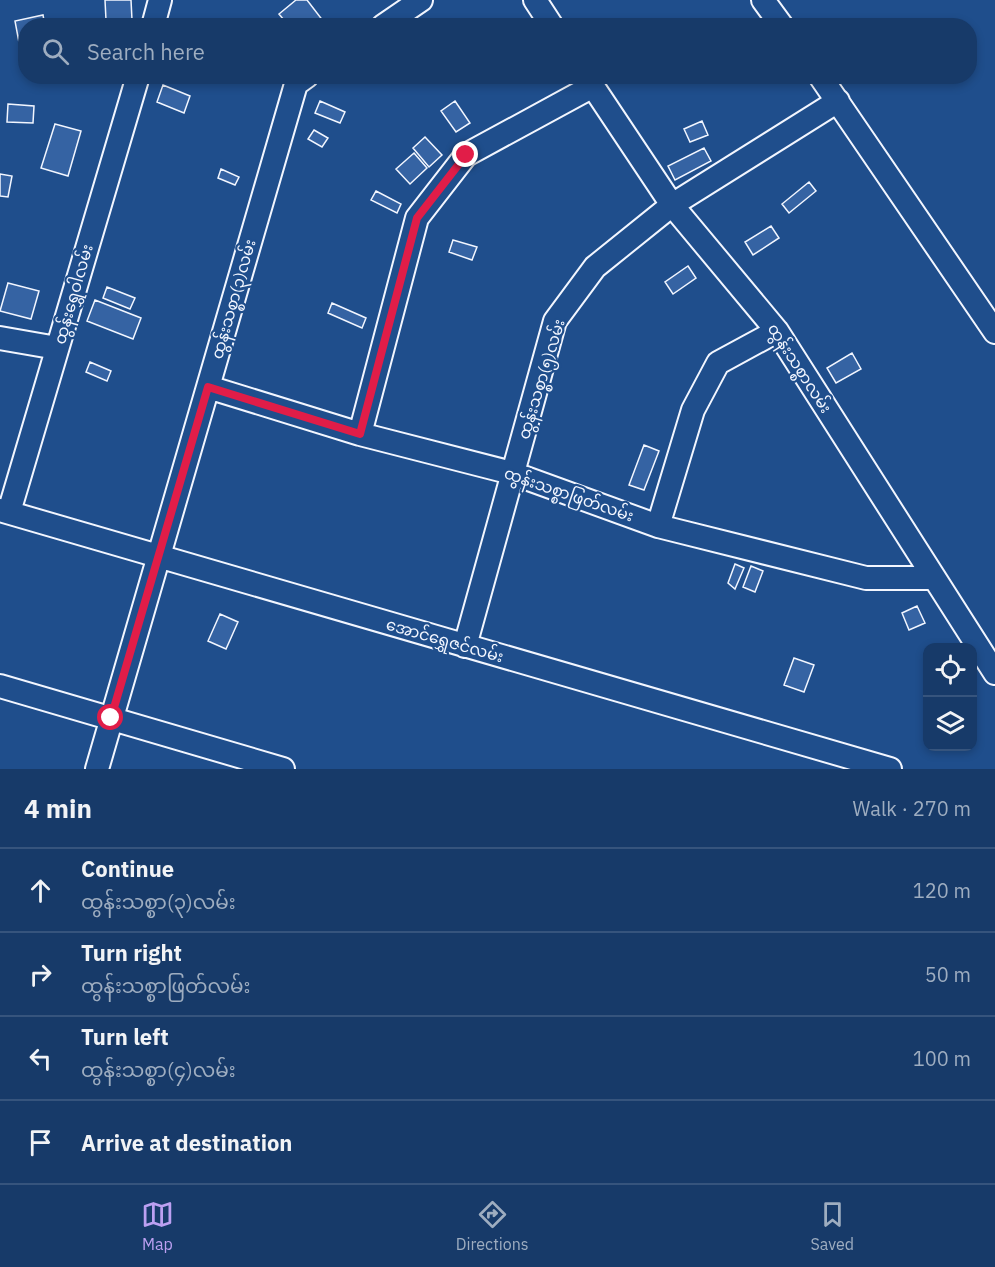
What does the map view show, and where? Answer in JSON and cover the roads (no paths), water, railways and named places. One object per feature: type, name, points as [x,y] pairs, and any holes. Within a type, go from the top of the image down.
[{"type":"street","points":[[155,18],[160,0]]},
{"type":"street","points":[[395,18],[421,0]]},
{"type":"street","points":[[535,0],[547,18]]},
{"type":"street","points":[[764,0],[776,18]]},
{"type":"street","name":"ထွန်းရွှေဝါလမ်း","points":[[4,511],[57,348],[136,84]]},
{"type":"street","name":"ထွန်းသစ္စာ(၃)လမ်း","points":[[97,769],[296,84]]},
{"type":"street","points":[[360,434],[417,218],[466,155],[584,84]]},
{"type":"street","name":"ထွန်းသစ္စာလမ်း","points":[[591,84],[672,205],[777,331],[995,673]]},
{"type":"street","points":[[826,84],[995,332]]},
{"type":"street","name":"ထွန်းသစ္စာ(၅)လမ်း","points":[[465,646],[555,321],[595,267],[672,205],[838,101]]},
{"type":"street","points":[[658,526],[693,410],[718,363],[777,331]]},
{"type":"street","points":[[0,338],[57,348]]},
{"type":"street","name":"ထွန်းသစ္စာဖြတ်လမ်း","points":[[208,387],[360,434],[512,473],[658,526],[866,578],[934,578]]},
{"type":"street","name":"အောင်ရွှေဇင်လမ်း","points":[[4,511],[465,646],[828,761],[890,769]]},
{"type":"street","points":[[0,686],[283,769]]}]
